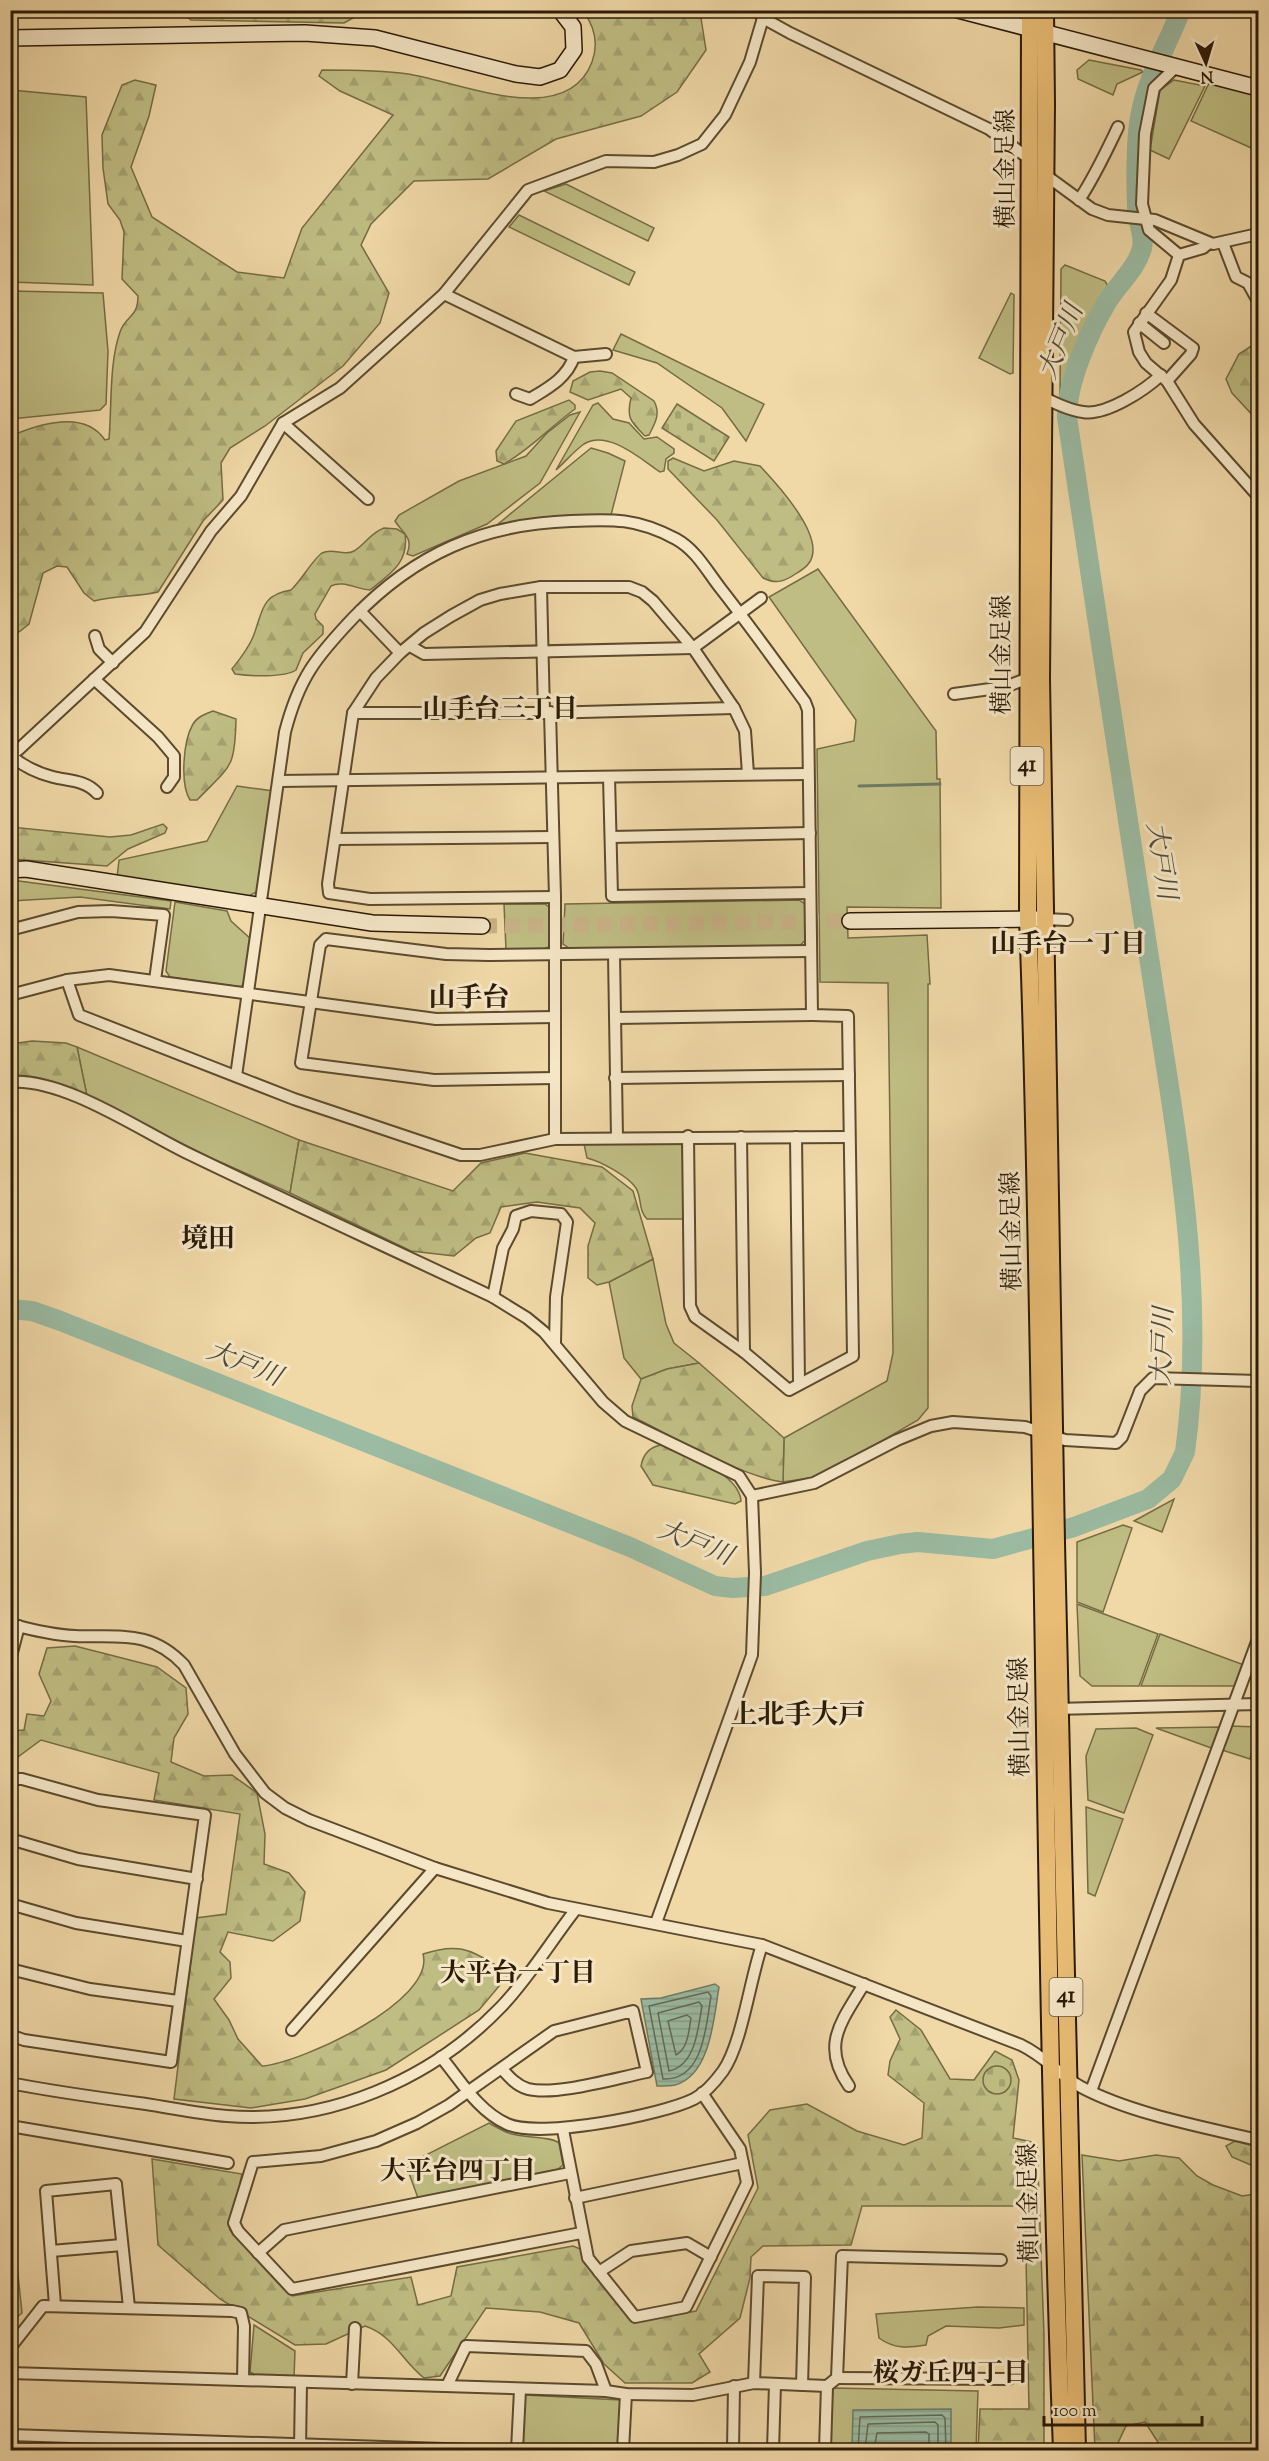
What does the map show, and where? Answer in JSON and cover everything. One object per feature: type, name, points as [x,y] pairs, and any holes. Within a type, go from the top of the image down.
[{"type":"main road","name":"横山金足線","points":[[1030,10],[1038,31],[1045,175],[1026,679],[1036,919]]},
{"type":"main road","name":"横山金足線","points":[[1045,10],[1038,31],[1031,160],[1041,679],[1033,1048],[1047,1434],[1053,1709],[1068,2078],[1077,2451]]},
{"type":"main road","name":"横山金足線","points":[[1053,1709],[1051,2063],[1053,2230],[1062,2451]]},
{"type":"street","points":[[10,38],[305,33],[375,38],[516,74],[540,77],[557,72],[573,52],[574,30],[560,10]]},
{"type":"street","points":[[958,10],[1258,88]]},
{"type":"street","points":[[97,793],[90,785],[51,777],[22,766],[10,755],[114,663],[145,632],[211,531],[233,507],[283,423],[340,388],[444,294],[528,190],[606,161],[654,162],[678,156],[702,144],[725,115],[750,62],[760,14],[846,61],[989,129],[1031,160],[1045,175],[1078,200],[1108,215],[1155,219],[1209,243],[1223,243],[1258,234]]},
{"type":"street","points":[[1166,64],[1154,88],[1150,109],[1143,168],[1144,219],[1149,230],[1179,255]]},
{"type":"street","points":[[1078,200],[1093,180],[1097,165],[1118,127]]},
{"type":"street","points":[[1179,255],[1203,248],[1209,243]]},
{"type":"street","points":[[1223,243],[1236,277],[1248,282],[1258,301]]},
{"type":"street","points":[[1179,255],[1171,280],[1134,332],[1139,352],[1149,366],[1164,378],[1194,424],[1258,496]]},
{"type":"street","points":[[444,294],[574,357],[606,354]]},
{"type":"street","points":[[1035,393],[1084,412],[1100,410],[1135,395],[1164,378],[1191,354],[1193,348],[1146,313]]},
{"type":"street","points":[[1139,324],[1164,343]]},
{"type":"street","points":[[516,394],[530,399],[570,368],[574,357]]},
{"type":"street","points":[[283,423],[368,499]]},
{"type":"street","points":[[236,1076],[262,907],[285,732],[302,679],[324,648],[382,589],[425,558],[492,531],[542,522],[622,519],[641,524],[690,548],[805,702],[808,710],[812,1016]]},
{"type":"street","points":[[541,587],[542,652],[552,776],[555,897],[555,1139]]},
{"type":"street","points":[[555,897],[370,899],[329,893],[328,884],[336,839],[342,779],[353,713],[376,678],[400,653],[424,633],[480,600],[541,587],[629,587],[642,592],[693,648],[734,708],[745,731],[747,774]]},
{"type":"street","points":[[410,646],[424,654],[693,648],[761,598]]},
{"type":"street","points":[[360,611],[400,653]]},
{"type":"street","points":[[95,636],[99,649],[114,663]]},
{"type":"street","points":[[94,679],[158,736],[174,756],[174,777],[167,787]]},
{"type":"street","points":[[954,694],[1005,687],[1026,679]]},
{"type":"street","points":[[353,713],[547,713],[734,708]]},
{"type":"street","points":[[279,781],[808,774]]},
{"type":"street","points":[[609,777],[612,896],[810,893]]},
{"type":"street","points":[[611,837],[810,833]]},
{"type":"street","points":[[336,839],[553,837]]},
{"type":"street","points":[[10,870],[26,869],[262,907],[393,925],[482,926]]},
{"type":"street","points":[[10,930],[78,912],[111,910],[164,915],[155,980]]},
{"type":"street","points":[[850,921],[1067,920]]},
{"type":"street","points":[[555,1078],[434,1080],[301,1063],[320,945],[326,939],[446,954],[555,955],[810,951]]},
{"type":"street","points":[[614,954],[617,1138]]},
{"type":"street","points":[[10,995],[67,980],[109,975],[436,1019],[555,1017]]},
{"type":"street","points":[[67,980],[79,1015],[294,1099],[461,1155],[480,1155],[555,1139],[688,1136],[849,1137]]},
{"type":"street","points":[[616,1018],[848,1016],[853,1356],[789,1390],[744,1352],[695,1317],[690,1306],[688,1136]]},
{"type":"street","points":[[615,1078],[849,1075]]},
{"type":"street","points":[[10,1082],[26,1080],[47,1085],[94,1104],[189,1154],[493,1298],[527,1318],[555,1343],[603,1402],[625,1421],[739,1476],[752,1496],[755,1573],[752,1654],[656,1923]]},
{"type":"street","points":[[741,1137],[744,1352]]},
{"type":"street","points":[[796,1137],[799,1383]]},
{"type":"street","points":[[493,1298],[503,1248],[513,1229],[516,1216],[531,1211],[561,1214],[567,1222],[556,1297],[555,1343]]},
{"type":"street","points":[[752,1496],[814,1484],[897,1440],[931,1426],[952,1422],[1025,1427],[1065,1440],[1116,1443],[1122,1437],[1140,1391],[1153,1378],[1258,1381]]},
{"type":"street","points":[[10,1660],[15,1625],[41,1632],[74,1636],[134,1636],[173,1653],[184,1665],[235,1754],[265,1793],[285,1808],[309,1820],[435,1869],[576,1909],[762,1945],[1021,2045],[1091,2091],[1150,2113],[1258,2140]]},
{"type":"street","points":[[1091,2091],[1258,1639]]},
{"type":"street","points":[[1053,1709],[1258,1704]]},
{"type":"street","points":[[10,1785],[13,1779],[22,1779],[98,1800],[205,1815],[171,2062],[10,2035]]},
{"type":"street","points":[[10,1839],[78,1859],[197,1879]]},
{"type":"street","points":[[292,2030],[435,1869]]},
{"type":"street","points":[[10,1904],[76,1923],[187,1941]]},
{"type":"street","points":[[10,2083],[227,2116],[287,2115],[326,2110],[365,2098],[441,2057],[502,2006],[576,1909]]},
{"type":"street","points":[[441,2057],[490,2116],[510,2126],[536,2130],[563,2130],[667,2108],[702,2093],[723,2071],[732,2056],[762,1945]]},
{"type":"street","points":[[10,1969],[90,1989],[178,2001]]},
{"type":"street","points":[[849,2086],[839,2072],[834,2055],[835,2040],[839,2026],[864,1984]]},
{"type":"street","points":[[502,2069],[511,2079],[525,2088],[545,2092],[647,2072],[633,2011],[554,2031],[470,2092],[417,2123],[376,2140],[321,2156],[253,2162],[234,2223],[238,2231],[292,2289],[581,2233]]},
{"type":"street","points":[[563,2130],[581,2233],[588,2258],[635,2317],[686,2307],[747,2183],[740,2149],[702,2093]]},
{"type":"street","points":[[10,2126],[228,2163]]},
{"type":"street","points":[[575,2198],[743,2163]]},
{"type":"street","points":[[258,2253],[284,2230],[570,2173]]},
{"type":"street","points":[[55,2305],[46,2191],[116,2184],[129,2307]]},
{"type":"street","points":[[599,2271],[631,2251],[687,2243],[711,2257]]},
{"type":"street","points":[[51,2251],[122,2245]]},
{"type":"street","points":[[837,2378],[842,2256],[1001,2260]]},
{"type":"street","points":[[754,2384],[758,2277],[805,2277],[802,2385]]},
{"type":"street","points":[[10,2348],[43,2306],[129,2307],[241,2313],[244,2326],[243,2380]]},
{"type":"street","points":[[352,2384],[355,2328]]},
{"type":"street","points":[[447,2386],[466,2346],[586,2351],[596,2364],[606,2391]]},
{"type":"street","points":[[10,2373],[693,2395],[754,2384],[827,2386],[837,2378],[1009,2379]]},
{"type":"street","points":[[300,2447],[301,2383]]},
{"type":"street","points":[[773,2451],[775,2384]]},
{"type":"street","points":[[733,2451],[734,2386]]},
{"type":"street","points":[[825,2451],[827,2386]]},
{"type":"street","points":[[517,2451],[520,2390]]},
{"type":"street","points":[[623,2451],[626,2394]]},
{"type":"street","points":[[10,2434],[300,2447],[475,2451]]},
{"type":"green space","points":[[180,11],[377,11],[360,14],[344,23],[191,20]]},
{"type":"green space","points":[[583,11],[694,11],[701,18],[706,50],[677,92],[641,116],[556,139],[488,179],[414,181],[371,224],[361,245],[389,293],[380,323],[343,366],[265,426],[230,448],[221,463],[223,500],[203,521],[158,592],[94,601],[84,593],[67,567],[57,566],[43,573],[29,624],[19,632],[11,629],[11,436],[48,424],[73,422],[96,430],[105,440],[109,439],[112,371],[116,344],[122,326],[136,309],[138,296],[122,279],[124,232],[120,220],[108,204],[103,168],[102,135],[122,85],[135,80],[156,85],[149,116],[131,167],[152,217],[237,272],[284,278],[302,228],[393,115],[340,91],[319,76],[322,70],[408,74],[509,97],[535,98],[559,94],[579,83],[592,62],[595,35]]},
{"type":"green space","points":[[1089,60],[1143,72],[1117,84],[1113,95],[1078,79],[1077,70]]},
{"type":"green space","points":[[1174,80],[1205,86],[1169,159],[1150,150],[1160,90]]},
{"type":"green space","points":[[1209,83],[1258,96],[1258,151],[1191,121]]},
{"type":"green space","points":[[11,90],[86,97],[93,285],[11,282]]},
{"type":"green space","points":[[566,184],[654,228],[648,241],[544,191]]},
{"type":"green space","points":[[519,215],[635,272],[629,285],[509,227]]},
{"type":"green space","points":[[1065,265],[1105,281],[1108,286],[1067,378],[1063,396],[1060,397],[1061,269]]},
{"type":"green space","points":[[11,291],[103,293],[108,351],[106,404],[100,410],[11,419]]},
{"type":"green space","points":[[1011,293],[1014,295],[1013,373],[1010,374],[979,358]]},
{"type":"green space","points":[[621,334],[764,404],[746,441],[722,408],[657,363],[613,350]]},
{"type":"green space","points":[[1253,345],[1258,348],[1258,421],[1232,393],[1226,379],[1239,354]]},
{"type":"green space","points":[[590,372],[612,373],[654,401],[657,414],[649,435],[645,436],[633,423],[629,410],[631,398],[621,389],[588,400],[570,392],[573,381]]},
{"type":"green space","points":[[569,400],[575,405],[575,409],[514,458],[504,464],[497,461],[496,451],[516,421]]},
{"type":"green space","points":[[598,403],[613,419],[629,423],[644,439],[657,437],[674,449],[674,453],[666,459],[664,471],[660,472],[624,448],[603,440],[593,440],[584,444],[556,470],[593,405]]},
{"type":"green space","points":[[677,404],[729,437],[714,461],[662,428]]},
{"type":"green space","points":[[580,412],[540,483],[487,524],[413,556],[407,554],[408,539],[395,521],[399,515],[459,481],[526,456],[547,433],[570,415]]},
{"type":"green space","points":[[591,448],[625,461],[611,515],[545,517],[498,524]]},
{"type":"green space","points":[[673,458],[704,471],[734,461],[760,466],[786,496],[810,534],[813,546],[812,557],[808,565],[785,580],[773,581],[763,578],[717,520],[668,469],[668,461]]},
{"type":"green space","points":[[384,528],[397,529],[405,534],[404,553],[401,560],[391,573],[370,590],[345,584],[331,586],[315,614],[316,619],[323,626],[323,634],[303,653],[296,670],[275,675],[235,674],[232,669],[251,641],[261,612],[268,600],[281,592],[291,590],[322,553],[330,551],[350,553]]},
{"type":"green space","points":[[818,569],[936,731],[937,779],[940,779],[941,908],[847,907],[848,938],[927,935],[930,984],[928,984],[928,1408],[918,1420],[822,1476],[783,1482],[784,1438],[887,1381],[893,1353],[888,983],[820,982],[817,749],[854,741],[856,720],[769,597]]},
{"type":"green space","points":[[213,711],[236,719],[232,757],[229,765],[217,780],[197,800],[190,800],[184,773],[187,741],[195,722],[201,716]]},
{"type":"green space","points":[[237,786],[273,791],[260,890],[247,897],[117,878],[119,860],[207,841]]},
{"type":"green space","points":[[163,824],[167,828],[165,833],[128,849],[107,866],[11,859],[11,827],[110,837],[131,835]]},
{"type":"green space","points":[[11,880],[171,901],[170,909],[80,897],[11,901]]},
{"type":"green space","points":[[799,900],[805,904],[806,939],[799,947],[569,948],[563,944],[565,904]]},
{"type":"green space","points":[[175,902],[227,911],[231,921],[252,940],[246,980],[241,987],[170,977],[166,971]]},
{"type":"green space","points":[[504,904],[545,904],[549,907],[550,946],[545,949],[506,950]]},
{"type":"green space","points":[[32,1041],[66,1043],[77,1047],[87,1096],[40,1078],[11,1076],[11,1044]]},
{"type":"green space","points":[[77,1047],[299,1140],[290,1193],[209,1157],[87,1096]]},
{"type":"green space","points":[[299,1140],[453,1191],[481,1163],[525,1153],[602,1167],[633,1191],[653,1259],[609,1282],[597,1285],[588,1278],[588,1246],[595,1223],[580,1208],[537,1202],[501,1207],[490,1233],[476,1238],[454,1256],[411,1251],[290,1193]]},
{"type":"green space","points":[[682,1142],[685,1219],[647,1219],[642,1212],[638,1192],[632,1183],[599,1162],[587,1158],[584,1144]]},
{"type":"green space","points":[[653,1259],[666,1324],[674,1343],[699,1363],[667,1369],[641,1379],[624,1358],[609,1282]]},
{"type":"green space","points":[[699,1363],[784,1438],[783,1482],[766,1479],[728,1464],[633,1417],[632,1406],[641,1379],[667,1369]]},
{"type":"green space","points":[[661,1445],[696,1458],[721,1473],[738,1491],[741,1501],[735,1504],[653,1485],[641,1466],[648,1452]]},
{"type":"green space","points":[[1174,1499],[1162,1532],[1134,1521]]},
{"type":"green space","points":[[1123,1525],[1132,1528],[1103,1612],[1077,1602],[1077,1542]]},
{"type":"green space","points":[[1077,1604],[1158,1634],[1139,1686],[1092,1686],[1080,1676]]},
{"type":"green space","points":[[1160,1634],[1244,1665],[1236,1686],[1141,1686]]},
{"type":"green space","points":[[75,1646],[157,1667],[186,1688],[188,1714],[174,1738],[171,1762],[204,1776],[232,1775],[257,1793],[265,1834],[264,1864],[289,1873],[305,1892],[300,1921],[273,1941],[228,1932],[220,1952],[230,1962],[231,1978],[214,1999],[229,2020],[238,2039],[262,2066],[305,2054],[334,2042],[388,2009],[409,1991],[421,1972],[423,1954],[449,1948],[469,1951],[510,1973],[479,2010],[386,2070],[305,2099],[251,2108],[174,2099],[196,1918],[226,1914],[240,1814],[154,1800],[159,1773],[41,1740],[11,1762],[11,1731],[24,1730],[27,1714],[44,1716],[51,1701],[39,1674],[47,1648]]},
{"type":"green space","points":[[1230,1726],[1258,1727],[1250,1759],[1222,1750]]},
{"type":"green space","points":[[1220,1727],[1214,1749],[1156,1728]]},
{"type":"green space","points":[[1136,1728],[1153,1735],[1124,1813],[1088,1800],[1086,1756],[1096,1729]]},
{"type":"green space","points":[[1086,1807],[1123,1819],[1095,1896],[1088,1893]]},
{"type":"green space","points":[[896,2010],[921,2030],[950,2079],[974,2080],[995,2051],[1012,2060],[1019,2080],[1013,2138],[1037,2143],[1044,2335],[1044,2450],[978,2450],[980,2409],[1029,2409],[1025,2206],[862,2206],[851,2245],[763,2246],[751,2257],[750,2278],[740,2318],[699,2354],[710,2372],[692,2383],[625,2383],[604,2364],[579,2323],[540,2312],[486,2308],[440,2376],[424,2378],[390,2342],[375,2330],[365,2326],[326,2344],[295,2345],[220,2299],[158,2245],[152,2159],[242,2174],[230,2230],[292,2296],[411,2277],[418,2305],[451,2296],[457,2267],[573,2246],[583,2250],[585,2262],[637,2322],[696,2311],[758,2188],[748,2135],[770,2110],[807,2104],[857,2131],[904,2145],[922,2138],[924,2103],[888,2075],[890,2061],[900,2039],[890,2017]]},
{"type":"green space","points":[[997,2066],[1007,2070],[1011,2080],[1007,2090],[997,2094],[987,2090],[983,2080],[987,2070]]},
{"type":"green space","points":[[489,2123],[512,2134],[544,2138],[559,2143],[563,2165],[558,2169],[418,2198],[406,2165]]},
{"type":"green space","points":[[1235,2141],[1258,2147],[1258,2168],[1232,2157],[1226,2146]]},
{"type":"green space","points":[[1082,2155],[1119,2161],[1156,2155],[1179,2158],[1197,2176],[1242,2196],[1256,2194],[1258,2182],[1258,2450],[1163,2450],[1145,2422],[1126,2426],[1117,2450],[1095,2450]]},
{"type":"green space","points":[[11,2236],[14,2237],[22,2313],[11,2322]]},
{"type":"green space","points":[[978,2307],[1024,2308],[1024,2325],[999,2328],[946,2326],[928,2336],[926,2345],[913,2347],[896,2346],[879,2338],[876,2314]]},
{"type":"green space","points":[[254,2325],[295,2351],[294,2378],[257,2376],[250,2372]]},
{"type":"green space","points":[[833,2388],[978,2391],[976,2450],[829,2450]]},
{"type":"green space","points":[[525,2395],[621,2400],[619,2450],[522,2450]]},
{"type":"water","points":[[715,1984],[719,1987],[709,2043],[696,2070],[687,2079],[675,2085],[657,2086],[641,1999],[661,1998]]},
{"type":"water","points":[[951,2409],[951,2450],[852,2450],[853,2410]]},
{"type":"waterway","name":"大戸川","points":[[10,1309],[32,1311],[58,1320],[630,1547],[715,1586],[733,1588],[765,1586],[867,1551],[900,1544],[918,1542],[993,1549],[1074,1527],[1148,1499],[1172,1479],[1185,1452],[1191,1392],[1191,1273],[1186,1214],[1067,417],[1071,388],[1086,342],[1107,302],[1132,269],[1142,248],[1137,213],[1136,160],[1139,123],[1148,86],[1181,10]]},
{"type":"waterway","points":[[859,786],[940,784]]},
{"type":"tunnel","points":[[482,926],[850,921]]},
{"type":"district","name":"山手台三丁目","points":[[500,710]]},
{"type":"district","name":"山手台一丁目","points":[[1068,945]]},
{"type":"district","name":"山手台","points":[[469,999]]},
{"type":"district","name":"境田","points":[[208,1240]]},
{"type":"district","name":"上北手大戸","points":[[798,1716]]},
{"type":"district","name":"大平台一丁目","points":[[518,1974]]},
{"type":"district","name":"大平台四丁目","points":[[458,2172]]},
{"type":"district","name":"桜ガ丘四丁目","points":[[951,2374]]}]
